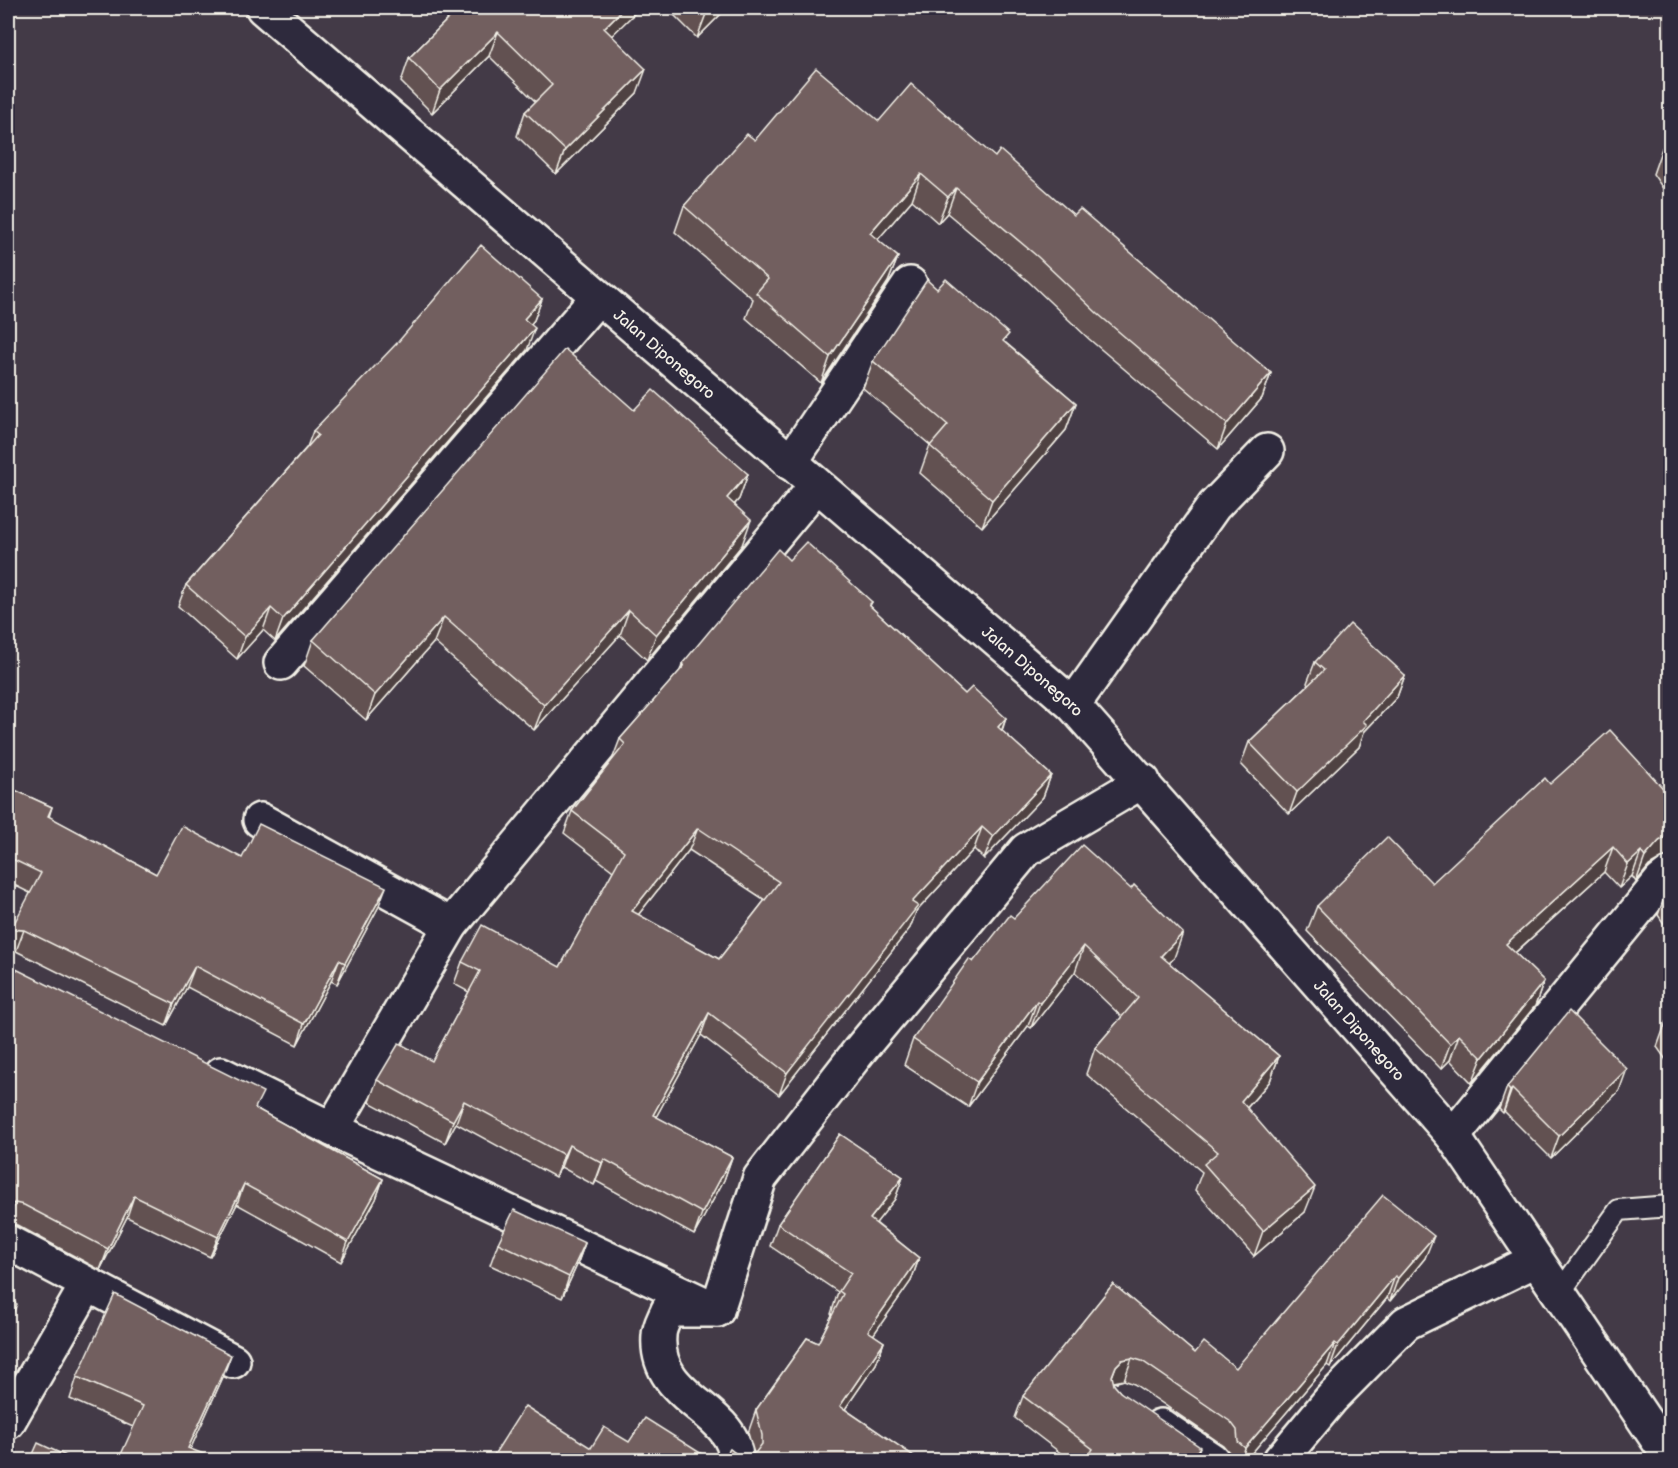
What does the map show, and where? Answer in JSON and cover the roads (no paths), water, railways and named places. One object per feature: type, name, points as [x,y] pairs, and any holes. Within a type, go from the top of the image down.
[{"type":"street","name":"Jalan Diponegoro","points":[[262,8],[1073,705],[1143,781],[1245,902],[1453,1136],[1671,1458]]},
{"type":"street","points":[[790,463],[910,284]]},
{"type":"street","points":[[281,663],[598,297]]},
{"type":"street","points":[[1073,705],[1214,506],[1267,451]]},
{"type":"street","points":[[332,1129],[451,925],[816,486]]},
{"type":"street","points":[[717,1310],[760,1178],[859,1051],[1026,850],[1143,781]]},
{"type":"street","points":[[260,820],[451,925]]},
{"type":"street","points":[[1453,1136],[1661,881],[1671,874]]},
{"type":"street","points":[[196,1062],[332,1129],[717,1310]]},
{"type":"street","points":[[8,1242],[233,1361]]},
{"type":"street","points":[[1280,1461],[1331,1399],[1406,1323],[1536,1260]]},
{"type":"street","points":[[8,1422],[87,1285]]},
{"type":"street","points":[[717,1310],[668,1310],[659,1335],[660,1356],[666,1375],[733,1440],[737,1460]]},
{"type":"street","points":[[1141,1411],[1212,1461]]},
{"type":"lane","points":[[1559,1294],[1619,1210],[1671,1206]]}]
